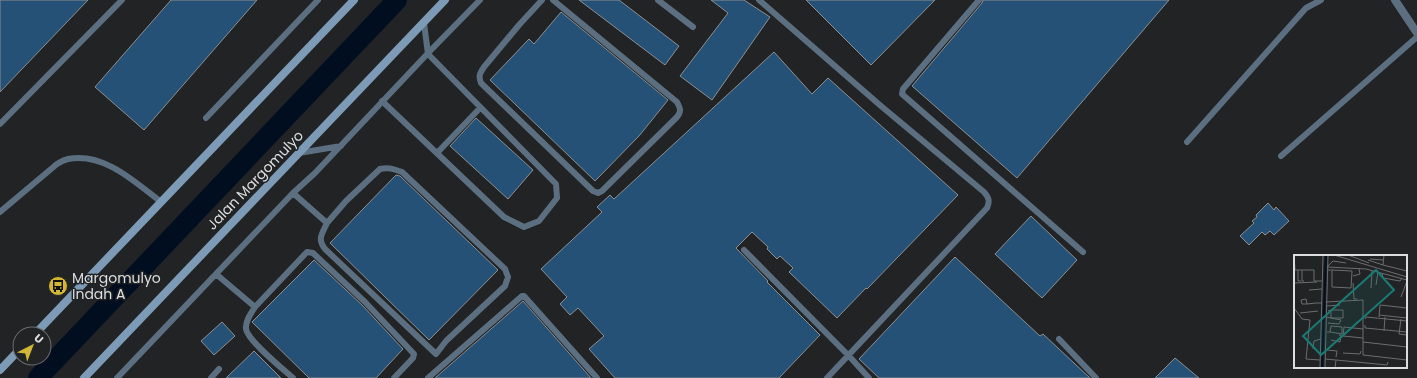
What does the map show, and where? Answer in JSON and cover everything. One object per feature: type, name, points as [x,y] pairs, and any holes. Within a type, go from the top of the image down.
[{"type":"main road","points":[[43,326],[354,0]]},
{"type":"main road","name":"Jalan Margomulyo","points":[[84,378],[445,0]]},
{"type":"main road","points":[[0,370],[12,357]]},
{"type":"street","points":[[1395,0],[1417,32]]},
{"type":"lane","points":[[0,124],[122,0]]},
{"type":"lane","points":[[206,118],[318,0]]},
{"type":"lane","points":[[118,377],[293,193],[315,173],[382,101],[480,0]]},
{"type":"lane","points":[[542,0],[484,67],[479,78],[481,83],[492,94],[593,191],[598,193],[602,191],[677,117],[680,113],[680,108],[677,102],[553,0]]},
{"type":"lane","points":[[658,0],[692,27]]},
{"type":"lane","points":[[759,0],[881,106],[988,196],[989,202],[987,208],[827,378]]},
{"type":"lane","points":[[979,0],[903,89],[902,94],[1083,252]]},
{"type":"lane","points":[[1187,142],[1306,8],[1321,0]]},
{"type":"lane","points":[[382,101],[504,218],[524,227],[539,221],[557,198],[556,184],[428,54],[424,23]]},
{"type":"lane","points":[[1282,156],[1417,37]]},
{"type":"lane","points":[[436,153],[480,108]]},
{"type":"lane","points":[[298,153],[341,146]]},
{"type":"lane","points":[[0,212],[57,164],[68,159],[84,158],[117,169],[161,202]]},
{"type":"lane","points":[[386,167],[394,169],[402,172],[505,269],[508,277],[505,286],[446,341],[436,354],[325,249],[320,242],[320,239],[327,223],[346,201],[380,169],[386,167]]},
{"type":"lane","points":[[293,193],[327,223]]},
{"type":"lane","points":[[744,250],[869,378]]},
{"type":"lane","points":[[293,378],[248,335],[246,323],[255,306],[307,252],[313,253],[366,302],[414,354],[413,358],[394,378]]},
{"type":"lane","points":[[216,274],[255,306]]},
{"type":"lane","points":[[428,378],[522,296],[524,296],[597,378]]},
{"type":"lane","points":[[1058,339],[1096,378]]},
{"type":"lane","points":[[211,378],[219,369]]},
{"type":"building","points":[[0,0],[88,0],[0,92]]},
{"type":"building","points":[[171,0],[257,0],[144,130],[95,87]]},
{"type":"building","points":[[579,0],[619,0],[679,46],[665,65]]},
{"type":"building","points":[[711,0],[744,0],[770,17],[712,100],[680,76],[728,13]]},
{"type":"building","points":[[806,0],[935,0],[871,65]]},
{"type":"building","points":[[983,0],[1169,0],[1017,178],[912,86]]},
{"type":"building","points":[[561,12],[668,100],[639,136],[595,181],[490,80],[529,39],[534,44]]},
{"type":"building","points":[[774,52],[812,94],[828,78],[958,195],[837,318],[789,272],[793,268],[780,256],[777,259],[767,249],[768,247],[752,232],[736,248],[768,281],[767,282],[820,335],[779,378],[615,378],[589,349],[604,336],[578,308],[570,315],[560,304],[567,297],[541,269],[602,212],[597,207],[610,195],[614,199]]},
{"type":"building","points":[[476,118],[533,170],[508,199],[450,146]]},
{"type":"building","points":[[396,175],[400,176],[498,270],[429,340],[330,243]]},
{"type":"building","points":[[1268,203],[1274,210],[1276,207],[1289,221],[1274,235],[1270,231],[1265,235],[1262,232],[1249,245],[1240,236],[1254,223],[1252,221],[1257,217],[1256,215]]},
{"type":"building","points":[[1031,216],[1077,260],[1042,298],[995,254]]},
{"type":"building","points":[[955,257],[1040,336],[1043,334],[1090,378],[879,378],[859,359]]},
{"type":"building","points":[[314,260],[362,305],[403,349],[376,378],[309,378],[252,322]]},
{"type":"building","points":[[523,301],[591,378],[435,378]]},
{"type":"building","points":[[222,322],[235,336],[214,355],[201,341]]},
{"type":"building","points":[[254,351],[281,378],[226,378]]},
{"type":"building","points":[[1175,358],[1199,378],[1155,378]]},
{"type":"waterway","points":[[38,378],[397,0]]},
{"type":"place","name":"Margomulyo Indah A","points":[[58,286]]}]
